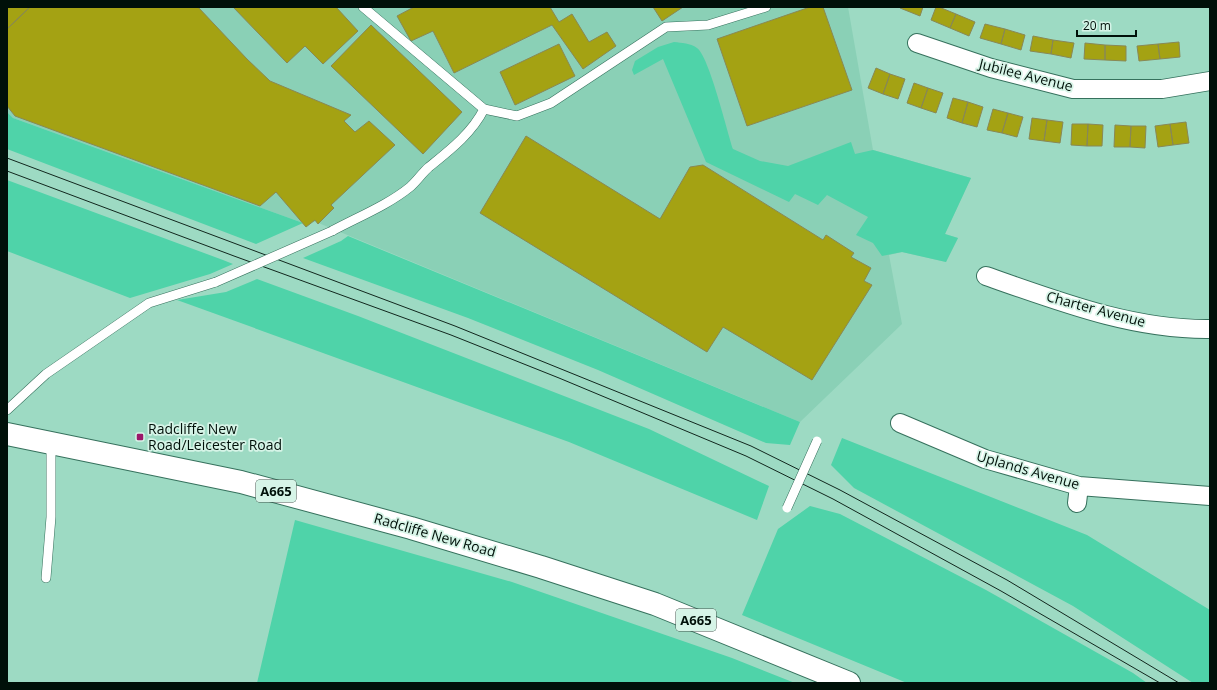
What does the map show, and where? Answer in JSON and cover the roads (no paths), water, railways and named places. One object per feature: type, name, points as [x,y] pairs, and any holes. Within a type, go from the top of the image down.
[{"type":"main road","name":"Radcliffe New Road","points":[[7,434],[241,482],[411,528],[541,567],[655,604],[849,683]]},
{"type":"street","name":"Jubilee Avenue","points":[[917,43],[990,68],[1073,89],[1162,89],[1210,80]]},
{"type":"street","name":"Charter Avenue","points":[[986,276],[1070,305],[1132,321],[1185,329],[1210,329]]},
{"type":"street","name":"Uplands Avenue","points":[[900,423],[985,459],[1078,494],[1210,496]]},
{"type":"lane","points":[[363,7],[484,109],[516,116],[551,103],[666,27],[708,25],[766,7]]},
{"type":"lane","points":[[7,410],[46,374],[149,303],[216,282],[332,231],[386,203],[411,186],[422,173],[452,149],[478,121],[484,109]]},
{"type":"lane","points":[[787,508],[817,441]]},
{"type":"lane","points":[[46,578],[50,517],[51,443]]},
{"type":"tram line","points":[[7,158],[455,326],[751,446],[840,490],[1007,580],[1179,683]]},
{"type":"tram line","points":[[7,171],[451,335],[559,378],[746,456],[833,499],[1001,591],[1160,683]]},
{"type":"place","name":"Radcliffe New Road/Leicester Road","points":[[140,437]]}]
